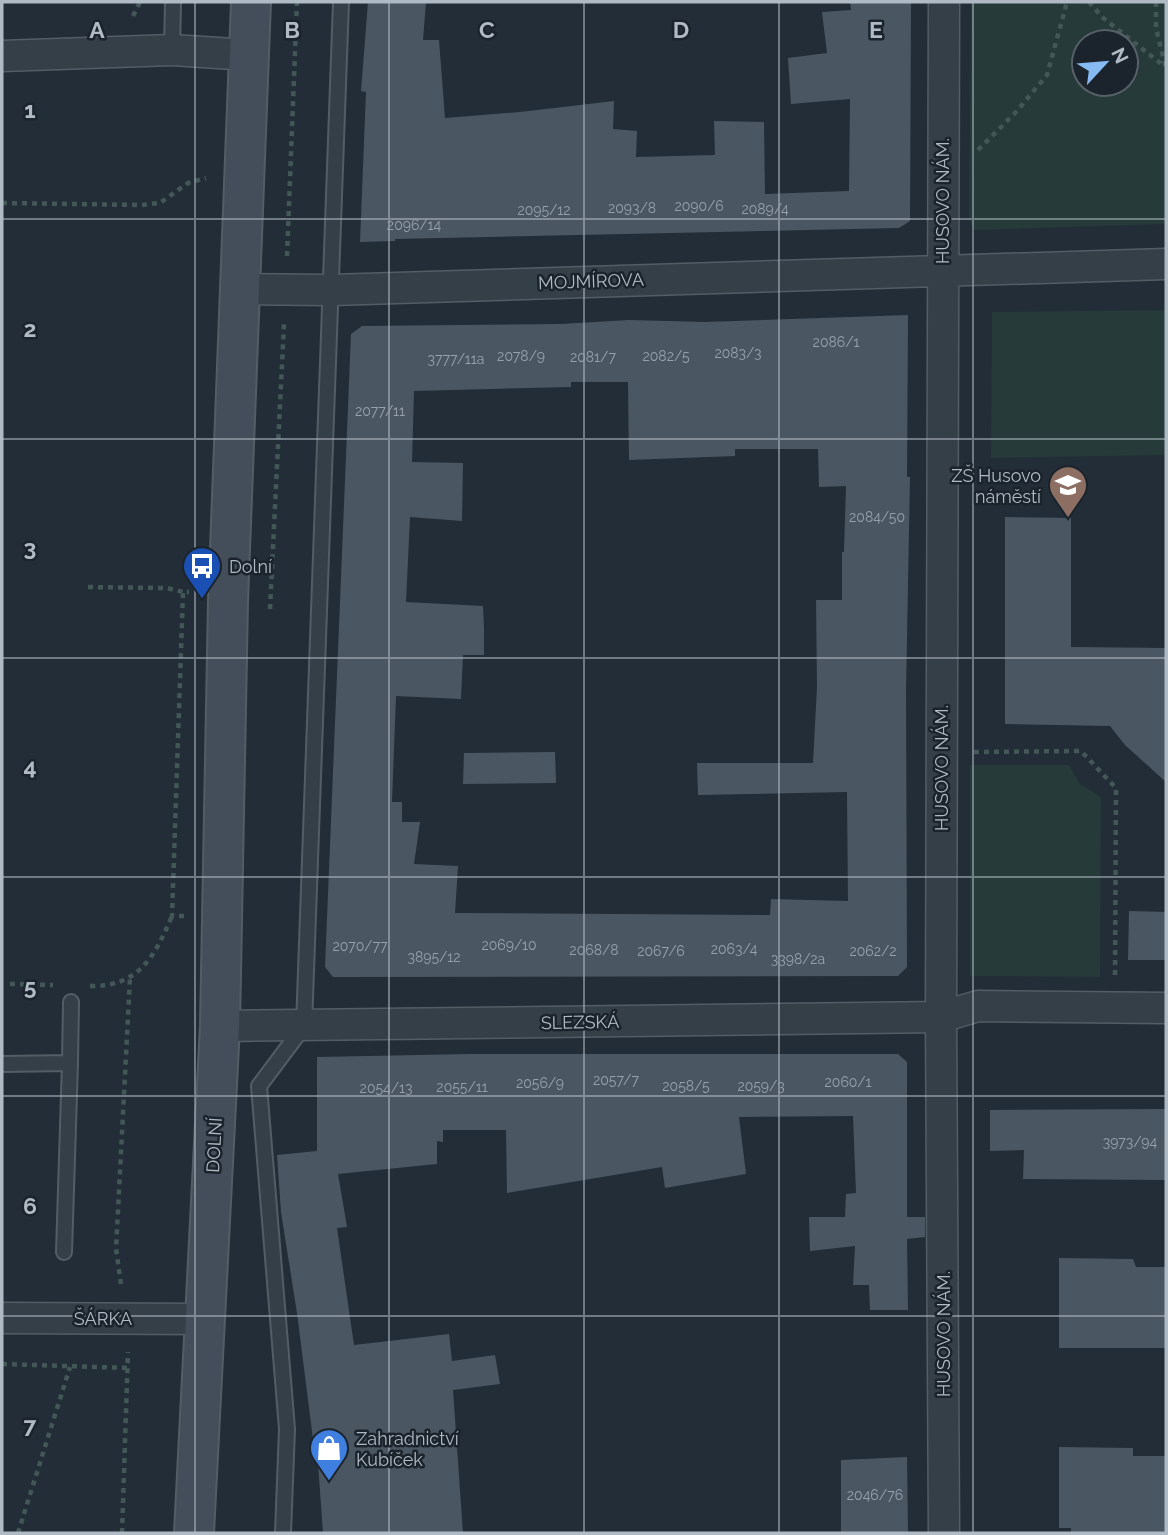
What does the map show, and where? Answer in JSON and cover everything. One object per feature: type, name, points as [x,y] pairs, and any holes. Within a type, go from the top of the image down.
[{"type":"main road","name":"DOLNÍ","points":[[194,1533],[220,1026],[228,601],[251,2]]},
{"type":"street","name":"HUSOVO NÁM.","points":[[944,2],[941,752],[944,1533]]},
{"type":"street","points":[[2,65],[172,50],[249,55]]},
{"type":"street","name":"MOJMÍROVA","points":[[239,289],[331,290],[1166,264]]},
{"type":"street","name":"SLEZSKÁ","points":[[220,1026],[941,1017],[978,1006],[1166,1008]]},
{"type":"street","name":"ŠÁRKA","points":[[2,1318],[205,1319]]},
{"type":"lane","points":[[172,50],[173,2]]},
{"type":"lane","points":[[283,1533],[287,1429],[259,1086],[304,1026],[341,2]]},
{"type":"lane","points":[[64,1252],[71,1002]]},
{"type":"lane","points":[[2,1064],[70,1063]]},
{"type":"path","points":[[287,259],[297,2]]},
{"type":"path","points":[[943,155],[975,154],[1047,75],[1067,2]]},
{"type":"path","points":[[1089,2],[1102,17],[1165,68]]},
{"type":"path","points":[[1156,2],[1156,28],[1165,68]]},
{"type":"path","points":[[2,203],[141,205],[160,202],[188,183],[217,178]]},
{"type":"path","points":[[88,587],[167,588],[183,592]]},
{"type":"path","points":[[941,752],[1081,751],[1116,788],[1115,1008]]},
{"type":"path","points":[[82,986],[106,986],[130,978],[153,954],[172,916]]},
{"type":"path","points":[[122,1533],[129,1368],[126,1318],[116,1249],[130,978]]},
{"type":"path","points":[[10,984],[58,985]]},
{"type":"path","points":[[2,1364],[129,1368]]},
{"type":"path","points":[[18,1533],[70,1367]]},
{"type":"green space","points":[[971,2],[1166,2],[1166,224],[974,230],[969,218]]},
{"type":"green space","points":[[1166,310],[1166,455],[991,458],[992,312]]},
{"type":"green space","points":[[970,765],[1069,765],[1080,784],[1101,797],[1100,977],[970,976]]},
{"type":"building","points":[[368,2],[426,2],[423,40],[439,40],[445,118],[614,101],[613,129],[637,131],[636,157],[715,155],[714,121],[764,122],[765,194],[849,191],[850,99],[791,104],[788,58],[827,53],[822,12],[851,10],[850,2],[911,2],[910,221],[899,228],[360,242],[366,92],[361,91]]},
{"type":"building","points":[[908,315],[907,477],[910,477],[906,691],[907,967],[898,976],[333,977],[325,967],[351,334],[362,326],[561,324],[629,320],[705,322]],"holes":[[[571,382],[628,382],[629,460],[735,456],[735,449],[818,449],[819,487],[846,486],[842,600],[816,600],[817,687],[813,763],[697,763],[698,795],[847,792],[848,901],[771,899],[770,915],[455,913],[458,866],[414,864],[420,822],[402,822],[402,802],[392,802],[396,696],[461,699],[463,655],[484,655],[483,606],[406,602],[410,517],[462,521],[463,463],[412,462],[414,391],[571,387]]]},
{"type":"building","points":[[1005,517],[1071,518],[1071,647],[1166,648],[1166,782],[1125,745],[1110,726],[1005,724]]},
{"type":"building","points":[[555,752],[556,783],[463,784],[464,753]]},
{"type":"building","points":[[1129,911],[1166,912],[1166,960],[1128,960]]},
{"type":"building","points":[[469,1054],[898,1054],[907,1062],[907,1217],[925,1217],[925,1237],[907,1239],[908,1310],[870,1310],[869,1285],[853,1285],[855,1246],[810,1251],[809,1217],[845,1217],[846,1194],[856,1193],[853,1116],[739,1117],[746,1174],[665,1188],[662,1167],[507,1193],[506,1130],[443,1130],[443,1142],[437,1141],[437,1164],[338,1174],[347,1227],[337,1228],[354,1345],[449,1334],[452,1361],[495,1355],[500,1384],[453,1390],[463,1533],[323,1533],[317,1449],[314,1447],[281,1212],[277,1155],[317,1151],[317,1057]]},
{"type":"building","points":[[1166,1109],[1166,1180],[1023,1179],[1024,1150],[990,1151],[990,1110]]},
{"type":"building","points":[[1059,1258],[1133,1259],[1136,1267],[1166,1267],[1166,1348],[1059,1348]]},
{"type":"building","points":[[1059,1447],[1133,1448],[1133,1456],[1166,1456],[1166,1533],[1071,1533],[1071,1528],[1059,1528]]},
{"type":"building","points":[[907,1457],[908,1533],[841,1533],[841,1460]]},
{"type":"place","name":"ZŠ Husovo náměstí","points":[[1068,519]]},
{"type":"place","name":"Dolní","points":[[202,600]]},
{"type":"place","name":"Zahradnictví Kubíček","points":[[329,1482]]}]
